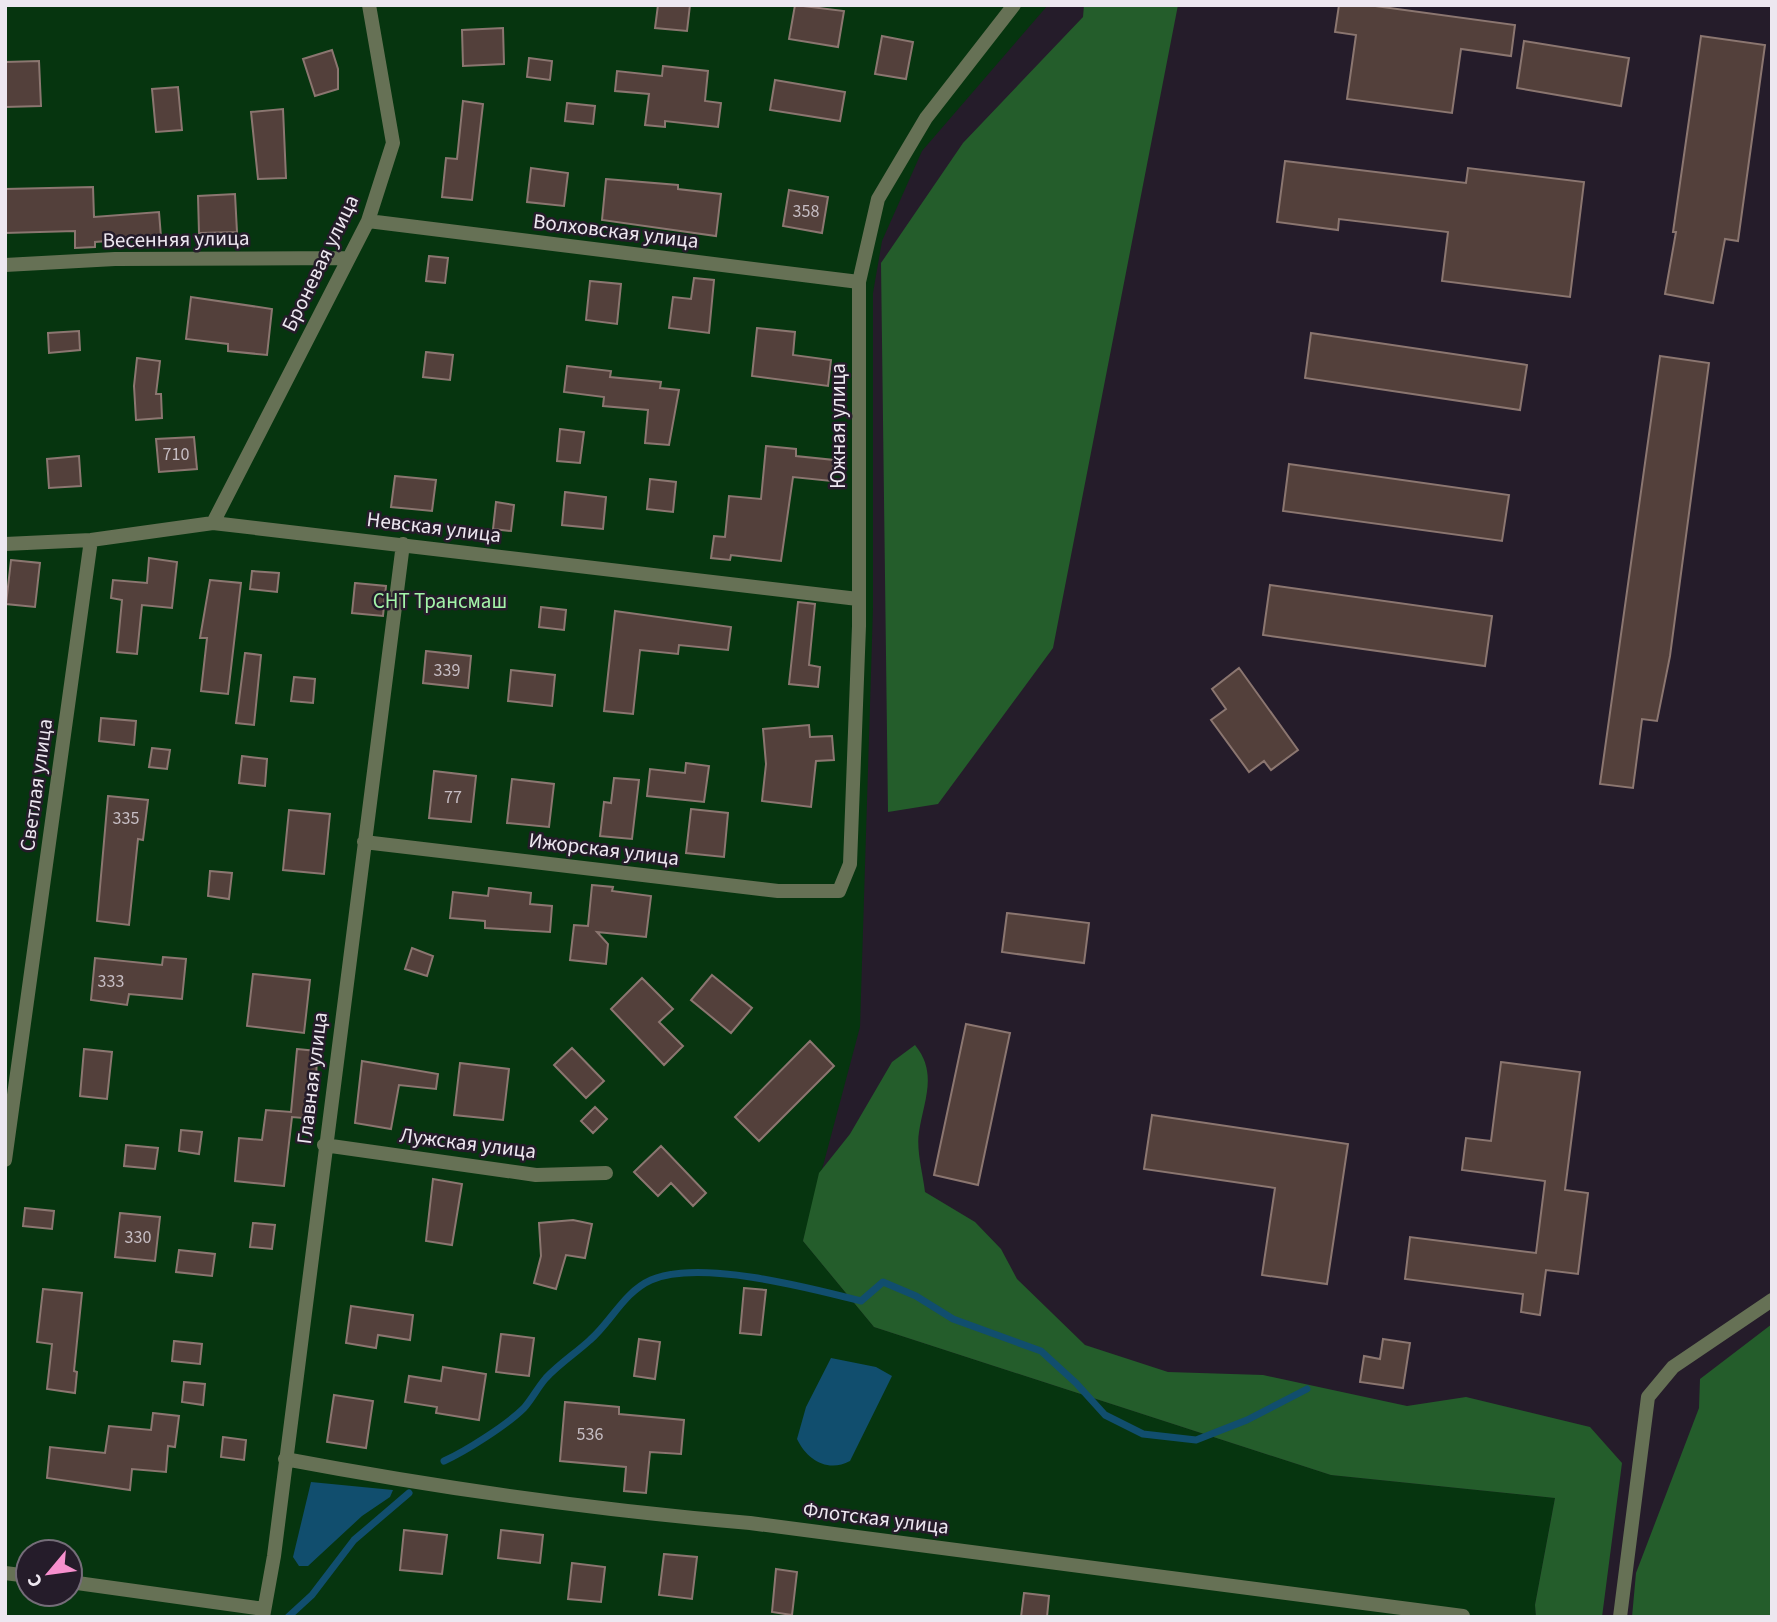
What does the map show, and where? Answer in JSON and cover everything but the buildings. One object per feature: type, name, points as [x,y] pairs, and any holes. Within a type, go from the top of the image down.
[{"type":"street","name":"Броневая улица","points":[[213,523],[368,221],[393,143],[369,5]]},
{"type":"street","name":"Южная улица","points":[[839,891],[850,864],[859,626],[859,282],[878,198],[926,118],[1014,5]]},
{"type":"street","name":"Волховская улица","points":[[368,221],[859,282]]},
{"type":"street","name":"Весенняя улица","points":[[5,265],[115,260],[347,258]]},
{"type":"street","name":"Невская улица","points":[[5,544],[91,540],[213,523],[858,599]]},
{"type":"street","name":"Светлая улица","points":[[5,1160],[91,540]]},
{"type":"street","name":"Главная улица","points":[[263,1613],[403,544]]},
{"type":"street","name":"Ижорская улица","points":[[364,842],[778,891],[839,891]]},
{"type":"street","name":"Лужская улица","points":[[324,1145],[536,1175],[607,1173]]},
{"type":"street","points":[[1620,1617],[1648,1397],[1673,1367],[1772,1300]]},
{"type":"street","name":"Флотская улица","points":[[285,1459],[428,1486],[638,1514],[750,1523],[1463,1616]]},
{"type":"street","points":[[84,1584],[263,1613]]},
{"type":"green space","name":"СНТ Трансмаш","points":[[5,5],[1048,5],[922,151],[882,241],[873,293],[873,608],[860,1027],[803,1241],[874,1327],[1331,1475],[1555,1498],[1535,1605],[1536,1617],[5,1617]]},
{"type":"green space","points":[[1084,5],[1178,5],[1053,648],[938,804],[888,812],[881,263],[963,143],[1083,17]]},
{"type":"green space","points":[[915,1045],[922,1055],[928,1076],[918,1139],[925,1192],[975,1222],[1001,1249],[1017,1279],[1085,1345],[1168,1372],[1263,1375],[1407,1406],[1466,1397],[1590,1427],[1622,1463],[1602,1617],[1536,1617],[1535,1605],[1555,1498],[1331,1475],[874,1327],[803,1241],[819,1173],[850,1134],[892,1062]]},
{"type":"green space","points":[[1772,1324],[1772,1617],[1632,1617],[1636,1573],[1699,1408],[1700,1379]]},
{"type":"water","points":[[831,1358],[876,1367],[892,1376],[850,1461],[834,1466],[812,1458],[797,1439],[806,1407]]},
{"type":"water","points":[[311,1482],[393,1490],[390,1497],[362,1516],[308,1566],[299,1566],[293,1557]]},
{"type":"waterway","points":[[444,1461],[517,1415],[546,1378],[598,1333],[641,1285],[672,1274],[726,1274],[755,1278],[861,1301],[883,1282],[916,1296],[953,1319],[1041,1351],[1076,1383],[1105,1415],[1143,1434],[1196,1440],[1247,1420],[1307,1389]]},
{"type":"waterway","points":[[288,1617],[312,1595],[354,1540],[409,1493]]}]
